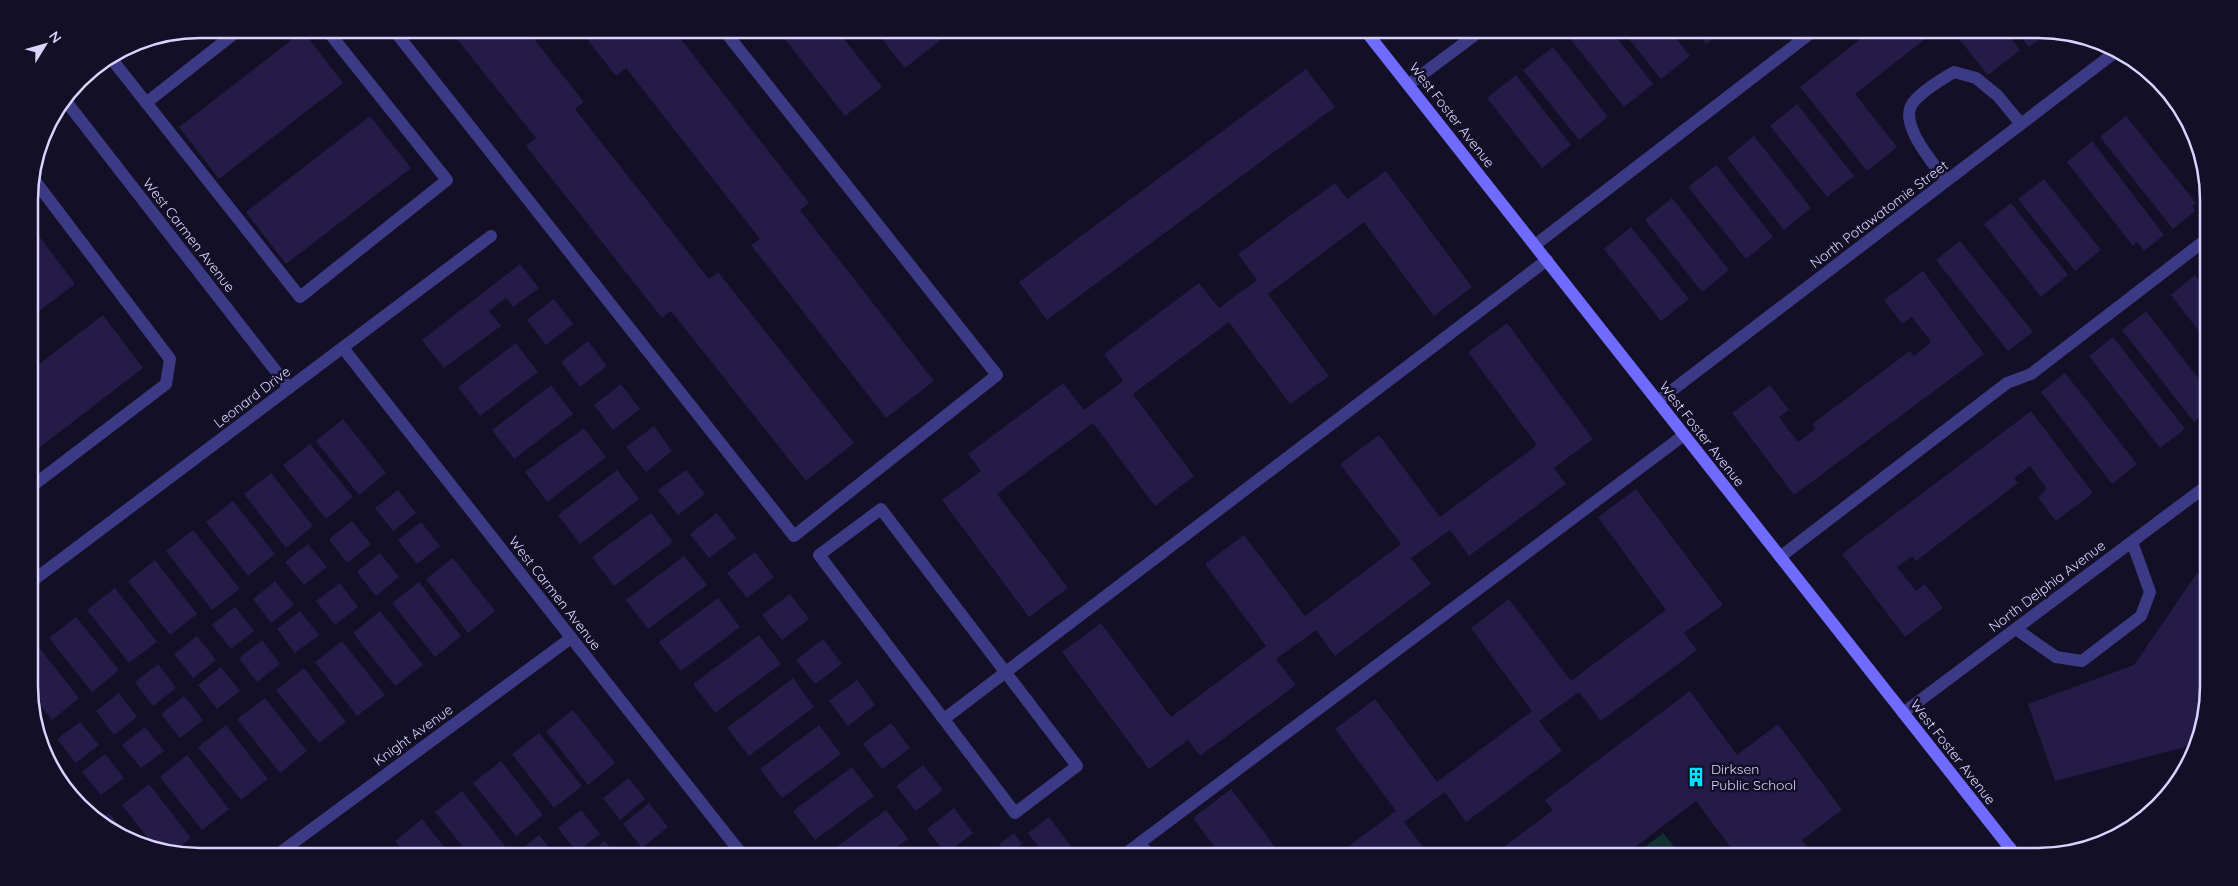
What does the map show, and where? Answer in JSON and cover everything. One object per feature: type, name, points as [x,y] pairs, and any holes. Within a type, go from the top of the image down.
[{"type":"street","points":[[146,103],[229,38]]},
{"type":"street","points":[[114,62],[300,297],[447,180],[333,38]]},
{"type":"street","points":[[400,38],[794,536],[997,375],[731,38]]},
{"type":"street","name":"West Foster Avenue","points":[[1371,38],[2011,848]]},
{"type":"street","points":[[1408,84],[1471,38]]},
{"type":"street","points":[[1535,246],[1804,38]]},
{"type":"street","name":"North Potawatomie Street","points":[[1658,401],[2112,55]]},
{"type":"street","points":[[1946,181],[1921,145],[1909,123],[1911,106],[1933,85],[1954,72],[1976,78],[1998,96],[2021,124]]},
{"type":"street","name":"West Carmen Avenue","points":[[69,105],[289,388]]},
{"type":"street","points":[[38,185],[170,359],[166,384],[38,482]]},
{"type":"street","name":"Leonard Drive","points":[[38,577],[491,236]]},
{"type":"street","points":[[1780,557],[2007,383],[2031,374],[2200,244]]},
{"type":"street","points":[[944,719],[1547,260]]},
{"type":"street","name":"West Carmen Avenue","points":[[343,348],[737,848]]},
{"type":"street","points":[[1133,848],[1684,434]]},
{"type":"street","name":"North Delphia Avenue","points":[[1903,713],[2200,491]]},
{"type":"street","points":[[881,509],[1077,766],[1015,813],[944,719],[819,555],[881,509]]},
{"type":"street","points":[[2016,628],[2056,656],[2082,661],[2141,616],[2150,592],[2132,542]]},
{"type":"street","name":"Knight Avenue","points":[[286,848],[571,638]]},
{"type":"street","points":[[1140,843],[1144,848]]},
{"type":"green space","points":[[1663,833],[1675,848],[1644,848]]},
{"type":"building","points":[[294,38],[308,38],[343,83],[219,179],[179,127]]},
{"type":"building","points":[[456,38],[533,38],[584,102],[575,109],[709,279],[718,272],[854,443],[806,481],[671,311],[662,318],[526,146],[536,138]]},
{"type":"building","points":[[586,38],[680,38],[809,203],[800,210],[934,381],[886,418],[751,245],[760,239],[626,68],[616,76]]},
{"type":"building","points":[[784,38],[843,38],[882,87],[845,116]]},
{"type":"building","points":[[881,38],[941,38],[942,39],[905,68]]},
{"type":"building","points":[[1570,38],[1617,38],[1653,84],[1624,107]]},
{"type":"building","points":[[1628,38],[1676,38],[1690,56],[1661,79]]},
{"type":"building","points":[[1701,38],[1714,38],[1706,44]]},
{"type":"building","points":[[1862,38],[1927,38],[1855,94],[1897,147],[1867,171],[1800,87]]},
{"type":"building","points":[[1958,38],[2010,38],[2020,50],[1988,75]]},
{"type":"building","points":[[2022,38],[2041,38],[2029,47]]},
{"type":"building","points":[[1553,47],[1608,117],[1579,140],[1523,70]]},
{"type":"building","points":[[1306,69],[1335,107],[1047,320],[1019,282]]},
{"type":"building","points":[[1516,75],[1571,145],[1542,168],[1487,98]]},
{"type":"building","points":[[1797,104],[1854,176],[1827,197],[1770,126]]},
{"type":"building","points":[[370,116],[411,168],[286,264],[246,212]]},
{"type":"building","points":[[2126,116],[2196,203],[2192,206],[2195,211],[2173,229],[2100,137]]},
{"type":"building","points":[[1754,136],[1811,208],[1784,230],[1727,158]]},
{"type":"building","points":[[2092,141],[2164,235],[2144,251],[2137,242],[2133,246],[2067,162]]},
{"type":"building","points":[[1716,165],[1773,237],[1746,259],[1688,187]]},
{"type":"building","points":[[1386,171],[1472,287],[1434,316],[1364,222],[1268,294],[1329,376],[1290,404],[1229,322],[1133,394],[1194,476],[1155,506],[1093,423],[997,494],[1068,588],[1029,617],[942,500],[981,471],[968,454],[1063,383],[1084,410],[1123,381],[1104,354],[1199,283],[1219,308],[1257,280],[1238,254],[1335,183],[1347,199]]},
{"type":"building","points":[[2044,179],[2101,250],[2075,271],[2018,199]]},
{"type":"building","points":[[1672,198],[1729,270],[1702,292],[1645,220]]},
{"type":"building","points":[[2011,203],[2068,275],[2041,297],[1984,224]]},
{"type":"building","points":[[1631,227],[1689,299],[1661,321],[1604,249]]},
{"type":"building","points":[[38,235],[75,284],[38,312]]},
{"type":"building","points":[[1960,241],[2033,332],[2008,351],[1936,260]]},
{"type":"building","points":[[520,264],[539,288],[513,307],[506,298],[489,311],[501,326],[444,368],[422,340]]},
{"type":"building","points":[[1923,271],[1984,354],[1794,495],[1732,413],[1770,385],[1789,410],[1779,417],[1798,442],[1816,429],[1812,424],[1910,351],[1914,356],[1931,342],[1912,317],[1902,324],[1884,300]]},
{"type":"building","points":[[2195,275],[2200,282],[2200,333],[2171,295]]},
{"type":"building","points":[[554,299],[573,324],[546,345],[527,320]]},
{"type":"building","points":[[2146,311],[2200,381],[2200,417],[2194,422],[2122,330]]},
{"type":"building","points":[[103,315],[143,368],[38,449],[38,365]]},
{"type":"building","points":[[1507,323],[1593,439],[1554,468],[1566,484],[1469,556],[1450,530],[1411,558],[1431,584],[1335,656],[1316,630],[1276,659],[1296,685],[1200,756],[1188,740],[1149,769],[1062,652],[1101,623],[1171,717],[1266,646],[1205,564],[1244,535],[1305,616],[1401,544],[1340,464],[1379,435],[1440,517],[1537,445],[1468,352]]},
{"type":"building","points":[[2113,337],[2185,429],[2160,448],[2089,356]]},
{"type":"building","points":[[588,341],[607,366],[580,387],[561,362]]},
{"type":"building","points":[[516,343],[538,372],[480,416],[458,387]]},
{"type":"building","points":[[2065,373],[2137,464],[2112,484],[2041,392]]},
{"type":"building","points":[[621,384],[640,409],[613,430],[594,405]]},
{"type":"building","points":[[551,385],[573,414],[514,459],[492,430]]},
{"type":"building","points":[[2031,411],[2093,493],[2056,521],[2038,497],[2047,489],[2030,466],[2014,478],[2018,483],[1916,561],[1912,556],[1897,567],[1916,591],[1925,584],[1943,608],[1905,637],[1842,554]]},
{"type":"building","points":[[343,419],[386,473],[359,495],[316,441]]},
{"type":"building","points":[[654,426],[672,451],[646,472],[626,447]]},
{"type":"building","points":[[584,428],[606,457],[547,502],[525,472]]},
{"type":"building","points":[[310,444],[353,497],[326,519],[283,465]]},
{"type":"building","points":[[617,470],[639,499],[580,544],[558,515]]},
{"type":"building","points":[[686,470],[705,494],[678,515],[658,490]]},
{"type":"building","points":[[271,473],[313,526],[286,548],[244,494]]},
{"type":"building","points":[[1636,489],[1723,605],[1684,633],[1697,650],[1601,721],[1579,692],[1539,721],[1562,751],[1466,822],[1445,792],[1404,822],[1424,848],[1346,848],[1396,811],[1335,729],[1375,699],[1437,782],[1532,711],[1471,628],[1509,599],[1571,681],[1666,610],[1598,517]]},
{"type":"building","points":[[398,490],[416,513],[393,531],[375,508]]},
{"type":"building","points":[[233,501],[275,554],[248,576],[206,522]]},
{"type":"building","points":[[651,513],[673,542],[614,586],[592,557]]},
{"type":"building","points":[[717,513],[736,538],[709,558],[690,534]]},
{"type":"building","points":[[352,521],[371,544],[347,563],[329,539]]},
{"type":"building","points":[[421,522],[440,546],[417,564],[398,540]]},
{"type":"building","points":[[193,530],[240,589],[212,610],[166,551]]},
{"type":"building","points":[[308,544],[327,567],[304,585],[285,562]]},
{"type":"building","points":[[755,552],[774,577],[747,598],[727,573]]},
{"type":"building","points":[[380,553],[399,577],[376,596],[357,572]]},
{"type":"building","points":[[684,556],[707,585],[648,629],[626,600]]},
{"type":"building","points":[[453,558],[495,611],[468,633],[426,579]]},
{"type":"building","points":[[155,560],[197,614],[170,635],[128,581]]},
{"type":"building","points":[[2197,573],[2200,575],[2199,707],[2189,746],[2055,781],[2028,704],[2134,665]]},
{"type":"building","points":[[275,581],[294,605],[271,623],[253,599]]},
{"type":"building","points":[[419,582],[461,636],[435,657],[392,603]]},
{"type":"building","points":[[340,583],[358,607],[335,625],[316,601]]},
{"type":"building","points":[[115,588],[157,642],[129,663],[87,610]]},
{"type":"building","points":[[790,594],[809,619],[782,640],[762,615]]},
{"type":"building","points":[[718,598],[740,627],[681,671],[659,642]]},
{"type":"building","points":[[235,607],[254,631],[231,649],[212,625]]},
{"type":"building","points":[[300,611],[319,635],[295,653],[277,629]]},
{"type":"building","points":[[380,611],[423,665],[395,686],[353,633]]},
{"type":"building","points":[[76,617],[119,670],[92,692],[49,638]]},
{"type":"building","points":[[759,635],[781,664],[715,713],[693,684]]},
{"type":"building","points":[[197,636],[216,660],[193,678],[174,654]]},
{"type":"building","points":[[823,639],[842,664],[815,684],[796,660]]},
{"type":"building","points":[[262,640],[280,664],[257,682],[239,658]]},
{"type":"building","points":[[342,641],[385,695],[357,716],[315,662]]},
{"type":"building","points":[[38,646],[79,698],[52,720],[39,703]]},
{"type":"building","points":[[158,664],[176,688],[153,706],[135,682]]},
{"type":"building","points":[[221,667],[240,691],[217,709],[198,685]]},
{"type":"building","points":[[304,668],[346,722],[319,743],[276,690]]},
{"type":"building","points":[[793,678],[814,707],[749,756],[727,728]]},
{"type":"building","points":[[857,680],[875,705],[848,726],[829,701]]},
{"type":"building","name":"Dirksen Public School","points":[[1690,691],[1737,755],[1778,724],[1842,810],[1802,840],[1808,848],[1731,848],[1696,801],[1634,848],[1502,848],[1553,810],[1545,800]]},
{"type":"building","points":[[119,693],[137,717],[114,735],[96,711]]},
{"type":"building","points":[[184,696],[203,720],[180,738],[161,714]]},
{"type":"building","points":[[265,698],[307,751],[280,773],[237,719]]},
{"type":"building","points":[[573,710],[615,763],[588,785],[546,731]]},
{"type":"building","points":[[80,722],[99,745],[76,763],[57,739]]},
{"type":"building","points":[[891,723],[910,748],[882,769],[863,744]]},
{"type":"building","points":[[226,725],[268,779],[241,800],[198,747]]},
{"type":"building","points":[[819,725],[841,754],[782,798],[760,769]]},
{"type":"building","points":[[145,727],[164,751],[141,768],[122,745]]},
{"type":"building","points":[[539,733],[582,786],[554,808],[512,754]]},
{"type":"building","points":[[105,754],[124,778],[101,795],[82,772]]},
{"type":"building","points":[[187,755],[229,809],[202,830],[160,777]]},
{"type":"building","points":[[501,761],[543,815],[516,836],[473,783]]},
{"type":"building","points":[[923,765],[943,790],[916,811],[896,786]]},
{"type":"building","points":[[852,767],[874,796],[815,840],[793,811]]},
{"type":"building","points":[[629,778],[645,799],[620,820],[603,798]]},
{"type":"building","points":[[149,784],[191,838],[180,847],[150,840],[122,805]]},
{"type":"building","points":[[1231,789],[1276,848],[1215,848],[1193,818]]},
{"type":"building","points":[[462,791],[506,848],[464,848],[435,812]]},
{"type":"building","points":[[649,803],[668,827],[642,848],[623,824]]},
{"type":"building","points":[[954,808],[973,833],[954,848],[941,848],[927,829]]},
{"type":"building","points":[[581,810],[600,834],[582,848],[574,848],[558,828]]},
{"type":"building","points":[[886,810],[908,839],[896,848],[835,848]]},
{"type":"building","points":[[109,813],[120,827],[110,821],[104,817]]},
{"type":"building","points":[[1049,817],[1072,848],[1039,848],[1028,833]]},
{"type":"building","points":[[422,819],[445,848],[401,848],[395,841]]},
{"type":"building","points":[[1014,833],[1022,844],[1017,848],[1002,848],[999,844]]},
{"type":"building","points":[[539,835],[550,848],[523,848]]},
{"type":"building","points":[[605,841],[610,848],[596,848]]},
{"type":"place","name":"Dirksen Public School","points":[[1696,777]]}]
